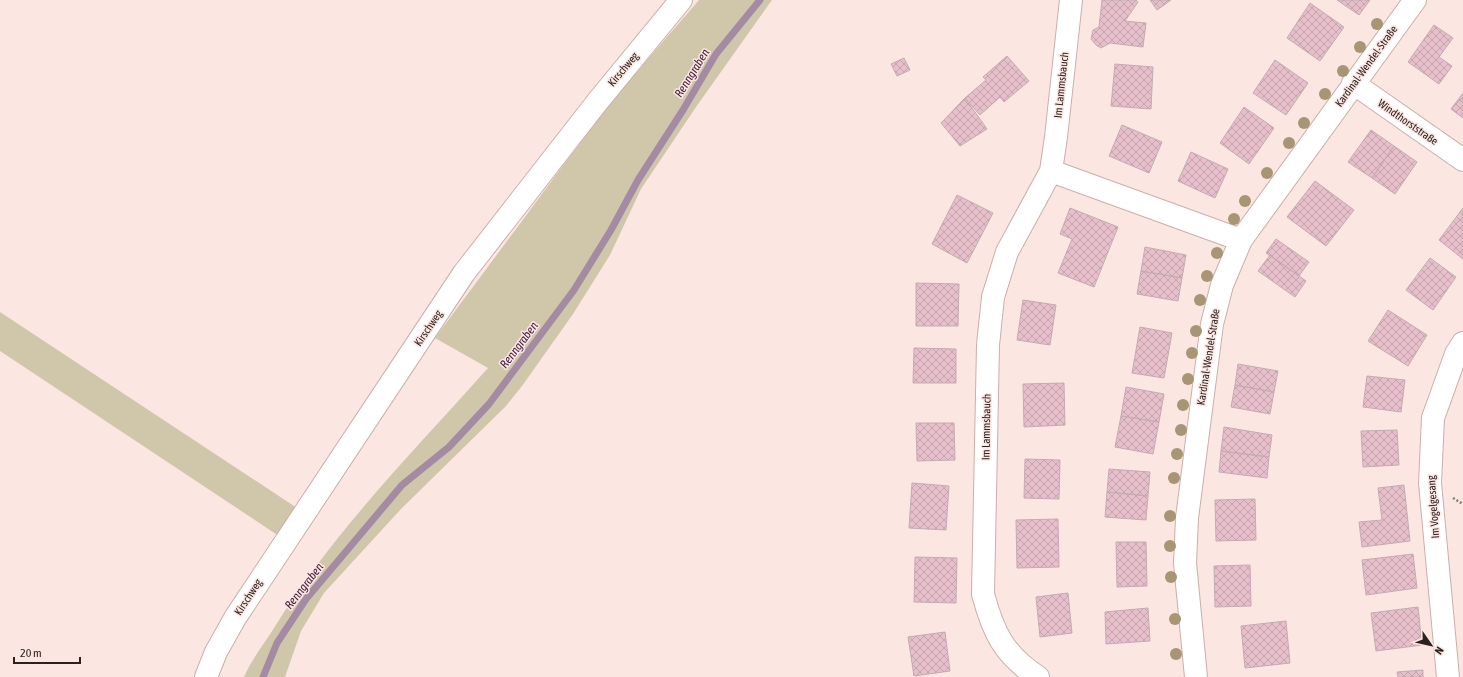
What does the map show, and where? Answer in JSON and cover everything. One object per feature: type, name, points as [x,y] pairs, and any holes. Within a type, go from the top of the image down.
[{"type":"street","name":"Kirschweg","points":[[206,677],[216,652],[235,618],[464,273],[598,101],[681,0]]},
{"type":"street","name":"Im Lammsbauch","points":[[1038,677],[1024,668],[1002,644],[990,623],[983,594],[988,352],[993,297],[1007,252],[1051,171],[1071,0]]},
{"type":"street","name":"Kardinal-Wendel-Straße","points":[[1196,677],[1185,563],[1187,518],[1212,324],[1222,285],[1241,240],[1353,83],[1415,0]]},
{"type":"street","name":"Windthorststraße","points":[[1353,83],[1463,160]]},
{"type":"street","points":[[1051,171],[1241,240]]},
{"type":"street","name":"Im Vogelgesang","points":[[1448,677],[1430,475],[1433,418],[1456,354],[1463,343]]},
{"type":"shaded area","points":[[699,0],[772,0],[696,107],[641,189],[610,255],[573,314],[522,386],[506,406],[401,509],[324,593],[301,631],[285,677],[244,677],[250,664],[297,593],[348,525],[403,461],[488,368],[435,338],[608,105]]},
{"type":"shaded area","points":[[0,312],[297,508],[279,536],[0,351]]},
{"type":"building","points":[[1102,0],[1136,0],[1138,2],[1125,21],[1146,23],[1143,47],[1110,43],[1101,48],[1096,45],[1091,39],[1093,30],[1099,27]]},
{"type":"building","points":[[1150,0],[1171,0],[1157,10]]},
{"type":"building","points":[[1337,0],[1370,0],[1359,15]]},
{"type":"building","points":[[1310,3],[1344,27],[1320,61],[1287,38]]},
{"type":"building","points":[[1434,25],[1453,38],[1439,57],[1452,66],[1439,84],[1408,62]]},
{"type":"building","points":[[1007,56],[1029,81],[1004,102],[1000,97],[980,115],[965,98],[986,80],[983,77]]},
{"type":"building","points":[[904,58],[910,70],[897,76],[891,64]]},
{"type":"building","points":[[1275,60],[1308,83],[1286,115],[1253,93]]},
{"type":"building","points":[[1115,64],[1153,67],[1151,109],[1111,106]]},
{"type":"building","points":[[1463,93],[1463,118],[1451,109]]},
{"type":"building","points":[[965,98],[987,129],[960,146],[941,123]]},
{"type":"building","points":[[1244,107],[1274,128],[1249,164],[1220,143]]},
{"type":"building","points":[[1122,125],[1162,142],[1149,173],[1109,156]]},
{"type":"building","points":[[1371,130],[1394,146],[1372,178],[1348,162]]},
{"type":"building","points":[[1394,146],[1417,162],[1395,194],[1372,178]]},
{"type":"building","points":[[1191,152],[1228,169],[1215,198],[1178,181]]},
{"type":"building","points":[[1315,181],[1354,210],[1326,246],[1287,217]]},
{"type":"building","points":[[957,195],[993,213],[967,263],[932,244]]},
{"type":"building","points":[[1070,208],[1118,227],[1094,287],[1058,273],[1072,239],[1060,234]]},
{"type":"building","points":[[1463,208],[1463,259],[1439,240]]},
{"type":"building","points":[[1276,239],[1309,262],[1299,276],[1266,253]]},
{"type":"building","points":[[1145,247],[1186,255],[1182,278],[1141,271]]},
{"type":"building","points":[[1270,255],[1306,281],[1295,297],[1258,271]]},
{"type":"building","points":[[1430,258],[1456,277],[1433,310],[1406,290]]},
{"type":"building","points":[[1141,271],[1182,278],[1178,301],[1137,294]]},
{"type":"building","points":[[916,283],[959,284],[958,326],[916,326]]},
{"type":"building","points":[[1023,300],[1056,305],[1050,345],[1017,340]]},
{"type":"building","points":[[1388,310],[1427,335],[1408,366],[1368,341]]},
{"type":"building","points":[[1140,327],[1172,333],[1164,378],[1132,373]]},
{"type":"building","points":[[914,348],[956,349],[956,383],[913,383]]},
{"type":"building","points":[[1238,364],[1278,371],[1274,392],[1235,385]]},
{"type":"building","points":[[1367,376],[1405,380],[1401,412],[1363,407]]},
{"type":"building","points":[[1064,383],[1065,425],[1024,427],[1023,384]]},
{"type":"building","points":[[1235,385],[1274,392],[1270,414],[1231,407]]},
{"type":"building","points":[[1126,387],[1164,394],[1159,422],[1121,416]]},
{"type":"building","points":[[1121,416],[1159,422],[1153,454],[1115,447]]},
{"type":"building","points":[[916,423],[954,423],[955,460],[917,461]]},
{"type":"building","points":[[1224,427],[1272,435],[1269,457],[1221,451]]},
{"type":"building","points":[[1397,430],[1399,465],[1363,467],[1361,431]]},
{"type":"building","points":[[1221,451],[1269,457],[1267,478],[1219,472]]},
{"type":"building","points":[[1025,459],[1060,460],[1059,499],[1024,498]]},
{"type":"building","points":[[1109,469],[1150,472],[1148,496],[1107,492]]},
{"type":"building","points":[[912,483],[949,486],[946,530],[909,528]]},
{"type":"building","points":[[1404,485],[1410,541],[1362,547],[1359,522],[1382,520],[1378,488]]},
{"type":"building","points":[[1107,492],[1148,496],[1146,520],[1105,517]]},
{"type":"building","points":[[1255,499],[1256,540],[1216,541],[1215,500]]},
{"type":"building","points":[[1058,519],[1059,567],[1017,568],[1016,520]]},
{"type":"building","points":[[1116,542],[1146,542],[1147,586],[1117,587]]},
{"type":"building","points":[[1413,554],[1417,588],[1366,595],[1362,560]]},
{"type":"building","points":[[915,557],[957,558],[956,603],[914,602]]},
{"type":"building","points":[[1250,565],[1251,606],[1215,607],[1214,566]]},
{"type":"building","points":[[1068,593],[1072,633],[1040,637],[1036,597]]},
{"type":"building","points":[[1418,607],[1422,645],[1376,651],[1371,613]]},
{"type":"building","points":[[1148,608],[1150,641],[1106,644],[1105,612]]},
{"type":"building","points":[[1286,621],[1290,663],[1245,668],[1241,626]]},
{"type":"building","points":[[945,632],[950,671],[914,676],[908,637]]},
{"type":"building","points":[[1423,670],[1423,677],[1398,677],[1397,672]]},
{"type":"waterway","name":"Renngraben","points":[[263,677],[277,643],[306,599],[402,485],[449,447],[489,404],[574,290],[611,230],[638,180],[683,110],[716,54],[760,0]]}]
